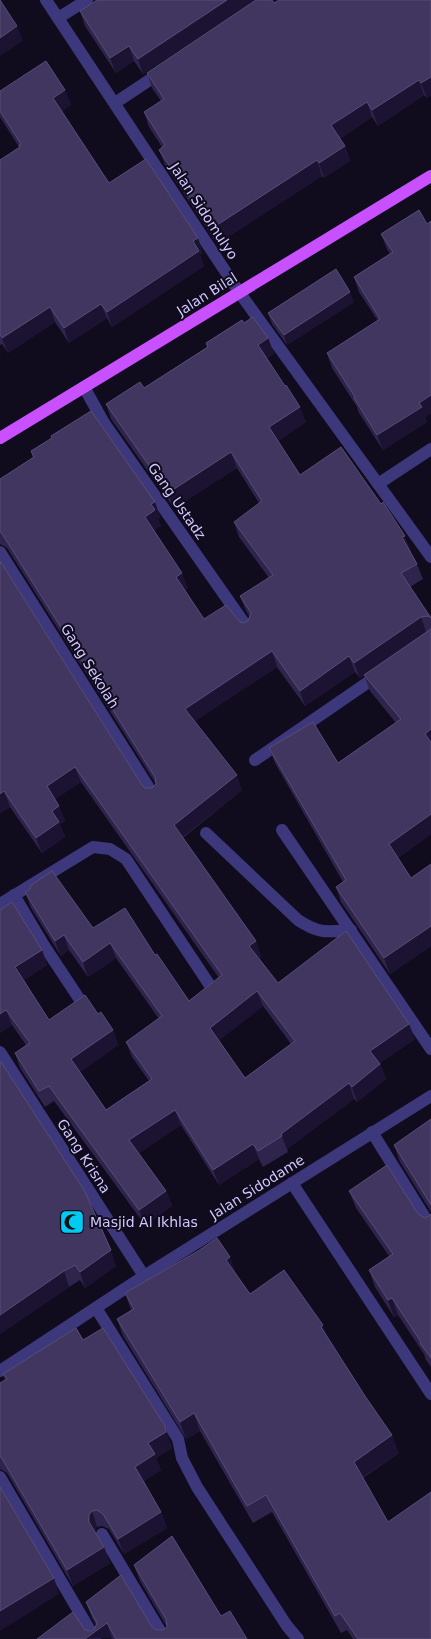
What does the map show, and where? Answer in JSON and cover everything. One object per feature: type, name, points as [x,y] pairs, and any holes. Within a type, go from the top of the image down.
[{"type":"main road","name":"Jalan Bilal","points":[[0,438],[431,176]]},
{"type":"street","name":"Jalan Sidomulyo","points":[[46,0],[239,292],[431,557]]},
{"type":"street","points":[[58,18],[87,0]]},
{"type":"street","points":[[115,103],[172,65]]},
{"type":"street","name":"Gang Ustadz","points":[[84,388],[104,423],[248,630]]},
{"type":"street","points":[[378,484],[431,449]]},
{"type":"street","name":"Gang Sekolah","points":[[0,552],[154,796]]},
{"type":"street","points":[[255,760],[391,666]]},
{"type":"street","points":[[282,830],[431,1049]]},
{"type":"street","points":[[206,833],[298,920],[312,929],[328,932],[351,930]]},
{"type":"street","points":[[0,904],[93,847],[110,849],[126,859],[211,987]]},
{"type":"street","points":[[14,895],[43,944],[82,1003]]},
{"type":"street","name":"Gang Krisna","points":[[0,1052],[144,1276]]},
{"type":"street","name":"Jalan Sidodame","points":[[0,1371],[144,1276],[431,1096]]},
{"type":"street","points":[[372,1132],[431,1227]]},
{"type":"street","points":[[292,1183],[431,1394]]},
{"type":"street","points":[[96,1308],[178,1440],[182,1458],[196,1488],[287,1626],[298,1639]]},
{"type":"street","points":[[0,1477],[95,1639]]},
{"type":"street","points":[[102,1534],[165,1639]]},
{"type":"building","points":[[0,0],[17,26],[0,38]]},
{"type":"building","points":[[97,0],[227,0],[138,59],[129,46],[110,58],[80,11]]},
{"type":"building","points":[[256,0],[272,0],[274,3],[279,0],[431,0],[431,77],[421,83],[419,80],[372,110],[367,102],[331,125],[345,146],[319,163],[317,160],[211,229],[159,150],[165,145],[144,112],[164,99],[147,73]]},
{"type":"building","points":[[46,61],[65,90],[53,98],[109,183],[146,159],[198,238],[193,241],[199,251],[107,312],[101,304],[64,328],[50,307],[2,338],[0,334],[0,160],[20,147],[19,145],[21,144],[0,111],[0,91]]},
{"type":"building","points":[[419,210],[427,224],[431,221],[431,395],[419,403],[422,407],[377,435],[327,353],[380,319],[354,277],[393,252],[381,234]]},
{"type":"building","points":[[336,269],[350,292],[284,335],[268,313]]},
{"type":"building","points":[[253,317],[268,338],[258,345],[300,407],[269,427],[300,475],[341,447],[381,504],[383,502],[405,536],[402,537],[417,564],[401,573],[431,618],[428,616],[421,617],[354,663],[349,656],[300,691],[272,651],[185,709],[237,775],[174,825],[256,941],[249,946],[278,983],[346,931],[409,1024],[370,1051],[380,1064],[352,1087],[349,1083],[281,1134],[282,1136],[258,1151],[253,1144],[213,1170],[175,1110],[129,1140],[166,1191],[139,1210],[49,1086],[39,1091],[15,1053],[30,1043],[6,1010],[0,1014],[0,910],[12,902],[42,950],[15,967],[49,1020],[85,995],[98,1014],[101,1012],[113,1030],[71,1059],[106,1110],[152,1079],[126,1042],[162,1016],[110,943],[83,962],[64,935],[55,941],[25,892],[31,888],[30,886],[52,871],[93,928],[125,908],[155,955],[157,954],[189,1001],[222,975],[75,767],[47,786],[59,806],[52,811],[59,822],[36,838],[4,791],[0,794],[0,561],[142,785],[145,788],[152,788],[156,784],[155,777],[0,532],[0,479],[34,457],[31,451],[52,438],[51,436],[91,411],[155,502],[151,504],[155,510],[145,517],[182,573],[176,577],[204,619],[226,605],[240,622],[248,621],[251,613],[240,596],[273,575],[234,522],[262,501],[231,452],[168,493],[106,404],[140,382],[144,388],[208,347],[206,343],[242,320],[244,323]],"holes":[[[257,991],[295,1041],[245,1078],[210,1028]]]},
{"type":"building","points":[[431,629],[431,729],[425,734],[431,742],[431,814],[389,844],[411,878],[431,864],[431,926],[384,958],[336,887],[346,880],[269,748],[313,722],[338,763],[401,719],[364,675]]},
{"type":"building","points":[[0,1063],[84,1190],[111,1250],[80,1272],[75,1265],[64,1271],[0,1315]]},
{"type":"building","points":[[431,1119],[431,1205],[394,1145]]},
{"type":"building","points":[[387,1165],[418,1214],[425,1218],[431,1214],[431,1358],[392,1298],[388,1300],[369,1270],[393,1254],[349,1191]]},
{"type":"building","points":[[217,1238],[230,1257],[226,1260],[250,1294],[284,1270],[323,1325],[321,1327],[392,1435],[354,1462],[388,1522],[431,1492],[431,1639],[358,1639],[340,1613],[335,1616],[266,1495],[247,1506],[194,1413],[180,1422],[117,1319],[134,1309],[125,1293]]},
{"type":"building","points":[[76,1328],[83,1340],[103,1328],[165,1426],[166,1432],[148,1443],[155,1454],[135,1467],[161,1512],[118,1539],[103,1514],[97,1510],[92,1511],[89,1515],[89,1522],[104,1547],[67,1570],[0,1456],[0,1383],[7,1379],[3,1374]]},
{"type":"building","points":[[0,1487],[54,1578],[0,1611]]},
{"type":"building","points":[[172,1536],[221,1616],[230,1611],[247,1639],[116,1639],[107,1623],[85,1639],[37,1639],[73,1612],[85,1630],[94,1630],[97,1623],[86,1602],[121,1575],[152,1627],[156,1630],[163,1630],[167,1627],[166,1619],[134,1565]]},
{"type":"place","name":"Masjid Al Ikhlas","points":[[72,1222]]}]
